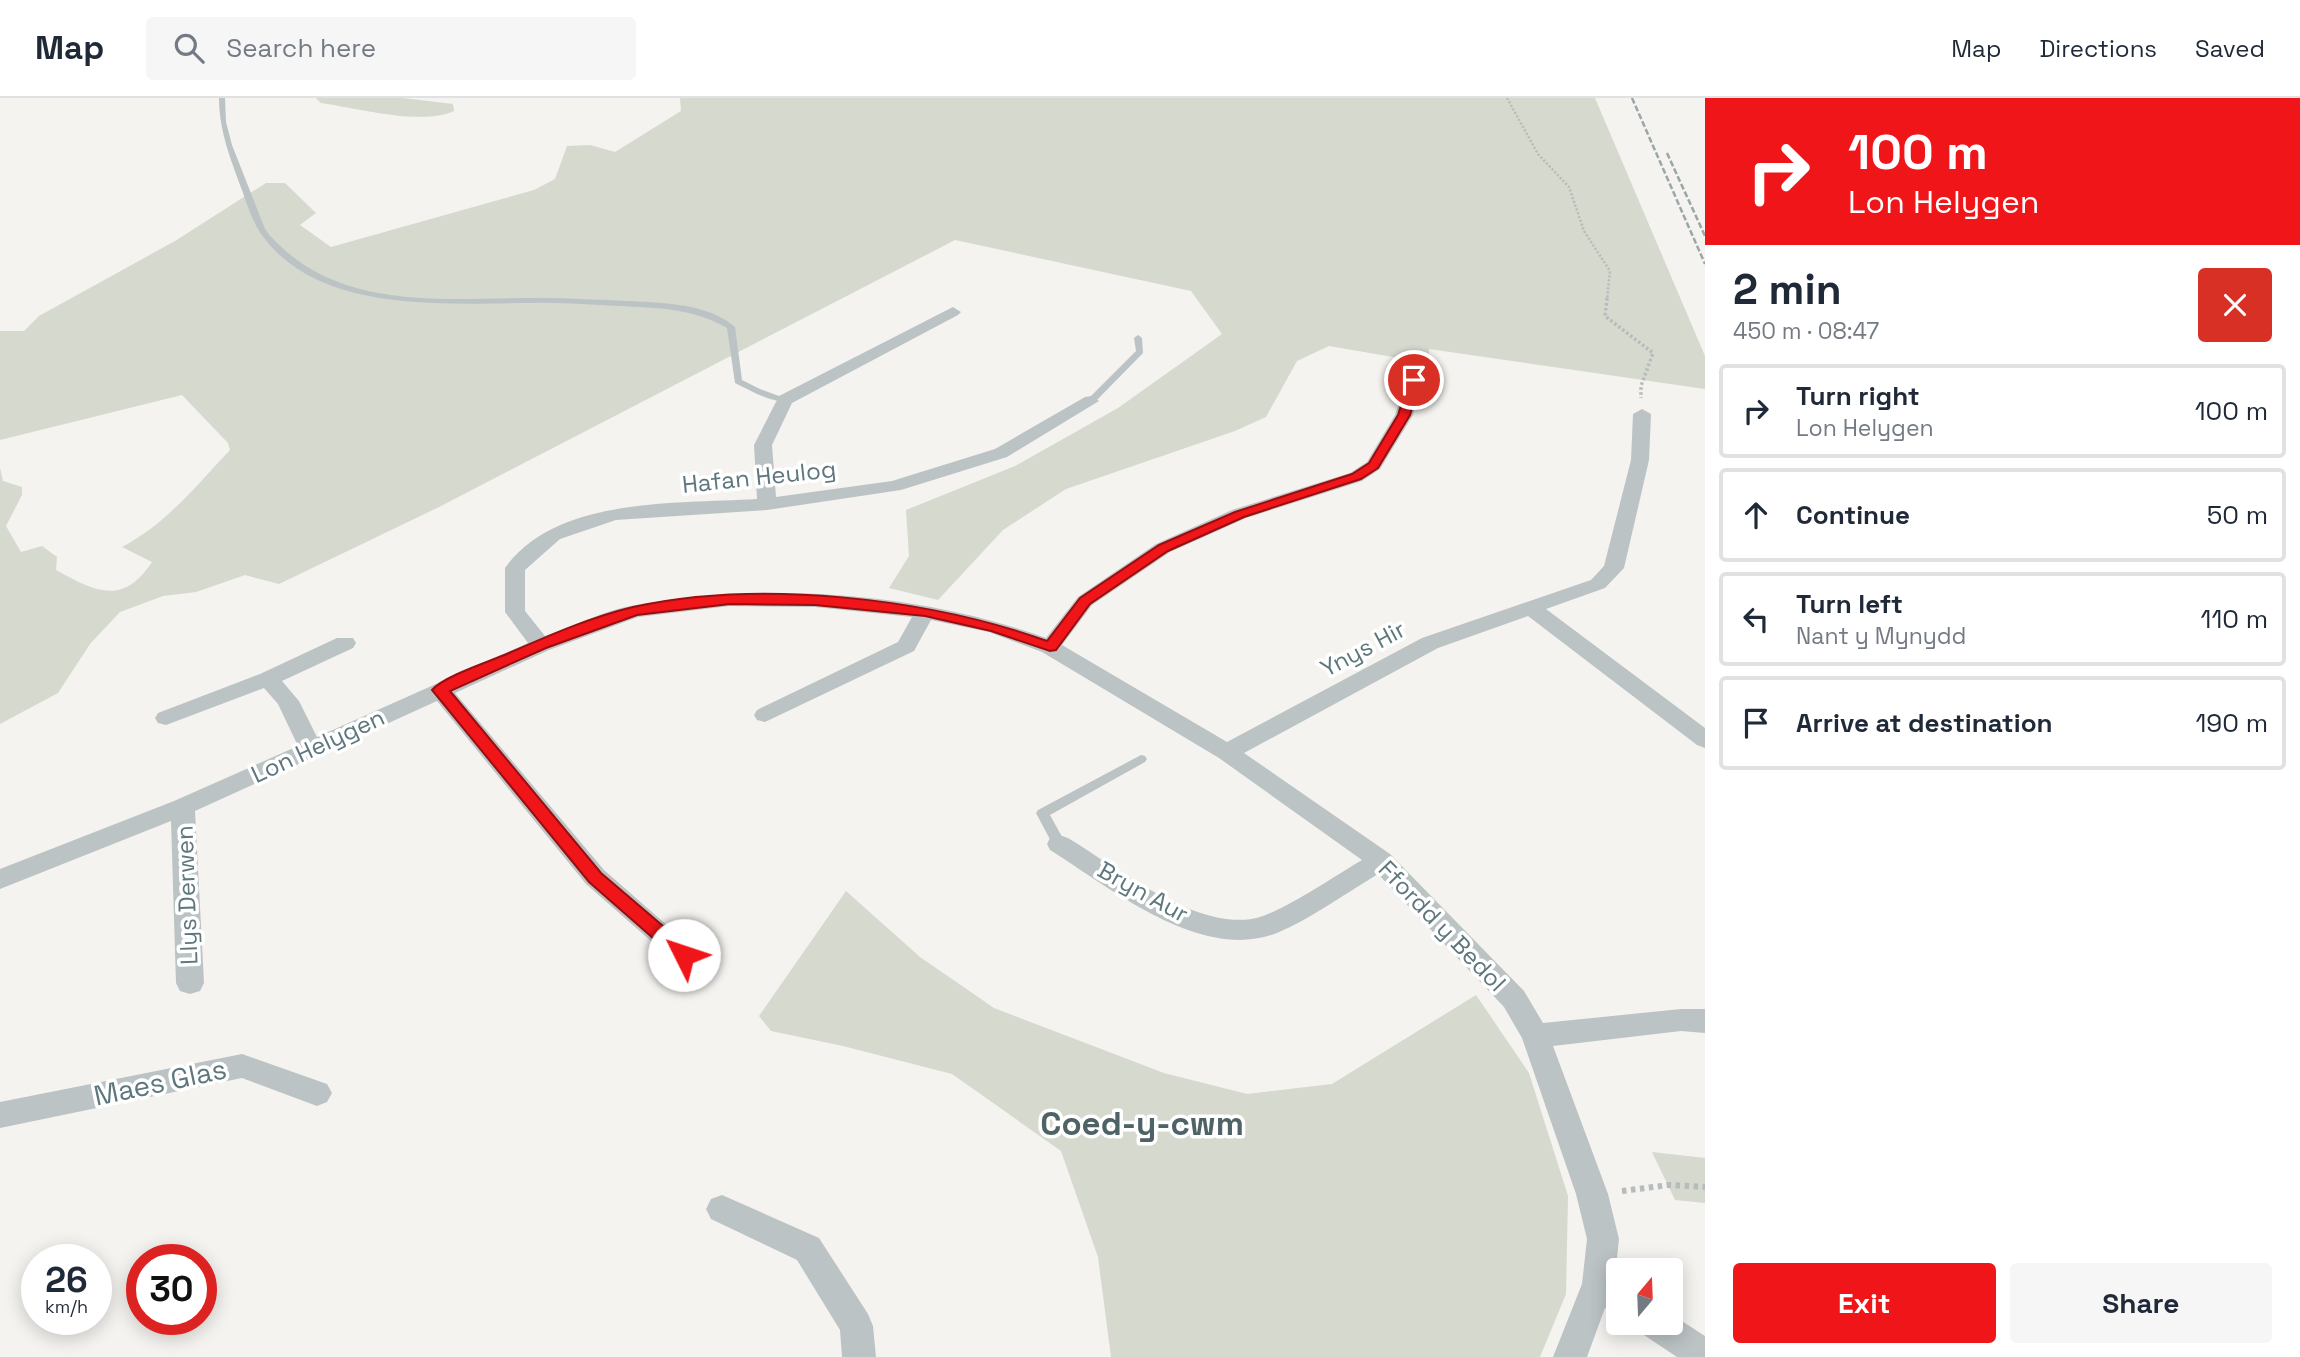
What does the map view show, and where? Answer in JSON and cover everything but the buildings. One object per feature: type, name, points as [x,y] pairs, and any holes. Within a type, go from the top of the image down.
[{"type":"street","points":[[766,504],[763,445],[785,401],[953,312]]},
{"type":"street","points":[[1050,647],[1085,601],[1163,548],[1240,514],[1356,477],[1374,465],[1404,415],[1414,380]]},
{"type":"street","name":"Hafan Heulog","points":[[541,645],[515,612],[515,568],[553,535],[614,514],[766,504],[894,486],[1001,453],[1091,401]]},
{"type":"street","name":"Ynys Hir","points":[[1227,752],[1430,643],[1598,584],[1614,568],[1640,460],[1642,414]]},
{"type":"street","name":"Lon Helygen","points":[[0,879],[183,807],[541,645],[635,611],[730,600],[815,601],[925,612]]},
{"type":"street","points":[[1531,608],[1705,740]]},
{"type":"street","points":[[765,715],[906,646],[925,612]]},
{"type":"street","name":"Ffordd y Bedol","points":[[925,612],[995,627],[1050,647],[1227,752],[1381,861],[1514,999],[1535,1036],[1592,1194],[1606,1265]]},
{"type":"street","points":[[166,718],[268,679],[345,643]]},
{"type":"street","points":[[268,679],[288,701],[310,749]]},
{"type":"street","points":[[440,690],[595,877],[684,955]]},
{"type":"street","name":"Llys Derwen","points":[[183,807],[190,983]]},
{"type":"street","name":"Bryn Aur","points":[[1059,844],[1183,919],[1238,932],[1269,925],[1381,861]]},
{"type":"street","points":[[1535,1036],[1681,1020],[1705,1021]]},
{"type":"street","name":"Maes Glas","points":[[0,1115],[242,1066],[317,1093]]},
{"type":"street","points":[[722,1209],[808,1249],[856,1326],[859,1357]]},
{"type":"street","name":"Ffordd y Bedol","points":[[1570,1357],[1606,1296]]},
{"type":"street","points":[[1674,1335],[1705,1356]]},
{"type":"lane","points":[[222,98],[228,147],[253,215],[268,240],[295,264],[317,277],[393,299],[559,301],[687,308],[712,314],[731,327],[738,381],[785,401]]},
{"type":"lane","points":[[1091,401],[1140,351],[1138,338]]},
{"type":"lane","points":[[1059,844],[1044,813],[1141,759]]},
{"type":"path","points":[[1507,98],[1538,154],[1569,187],[1584,231],[1610,271],[1605,316],[1653,354],[1641,386],[1642,414]]},
{"type":"path","points":[[1592,1194],[1669,1185],[1705,1187]]},
{"type":"shaded area","points":[[316,98],[403,98],[453,104],[454,111],[425,117],[407,116],[321,103]]},
{"type":"shaded area","points":[[680,98],[1595,98],[1705,356],[1705,389],[1429,349],[1428,363],[1329,346],[1297,361],[1266,417],[1235,431],[1066,489],[1003,530],[938,600],[889,588],[909,556],[906,510],[1015,466],[1118,408],[1222,334],[1191,291],[955,240],[439,507],[279,584],[245,575],[196,592],[163,596],[120,612],[90,644],[58,693],[0,724],[0,468],[3,481],[22,487],[22,495],[6,526],[21,552],[42,546],[57,557],[56,570],[96,589],[108,591],[130,585],[152,562],[122,547],[167,516],[230,450],[228,443],[182,395],[0,440],[0,331],[24,331],[39,316],[175,241],[266,183],[285,183],[316,213],[300,225],[331,247],[534,190],[555,179],[567,146],[590,145],[615,152],[681,111]]},
{"type":"shaded area","points":[[846,891],[920,957],[994,1008],[1164,1073],[1247,1094],[1332,1084],[1476,995],[1529,1073],[1568,1196],[1566,1294],[1540,1357],[1111,1357],[1098,1257],[1061,1151],[952,1074],[771,1031],[759,1016]]},
{"type":"shaded area","points":[[1652,1152],[1705,1158],[1705,1203],[1675,1200]]},
{"type":"railway","points":[[1632,98],[1705,264]]},
{"type":"railway","points":[[1667,153],[1705,236]]},
{"type":"district","name":"Coed-y-cwm","points":[[1142,1123]]},
{"type":"route","points":[[684,955],[595,877],[440,690],[541,645],[635,611],[730,600],[815,601],[925,612],[995,627],[1050,647],[1085,601],[1163,548],[1240,514],[1356,477],[1374,465],[1404,415],[1414,380]]}]
